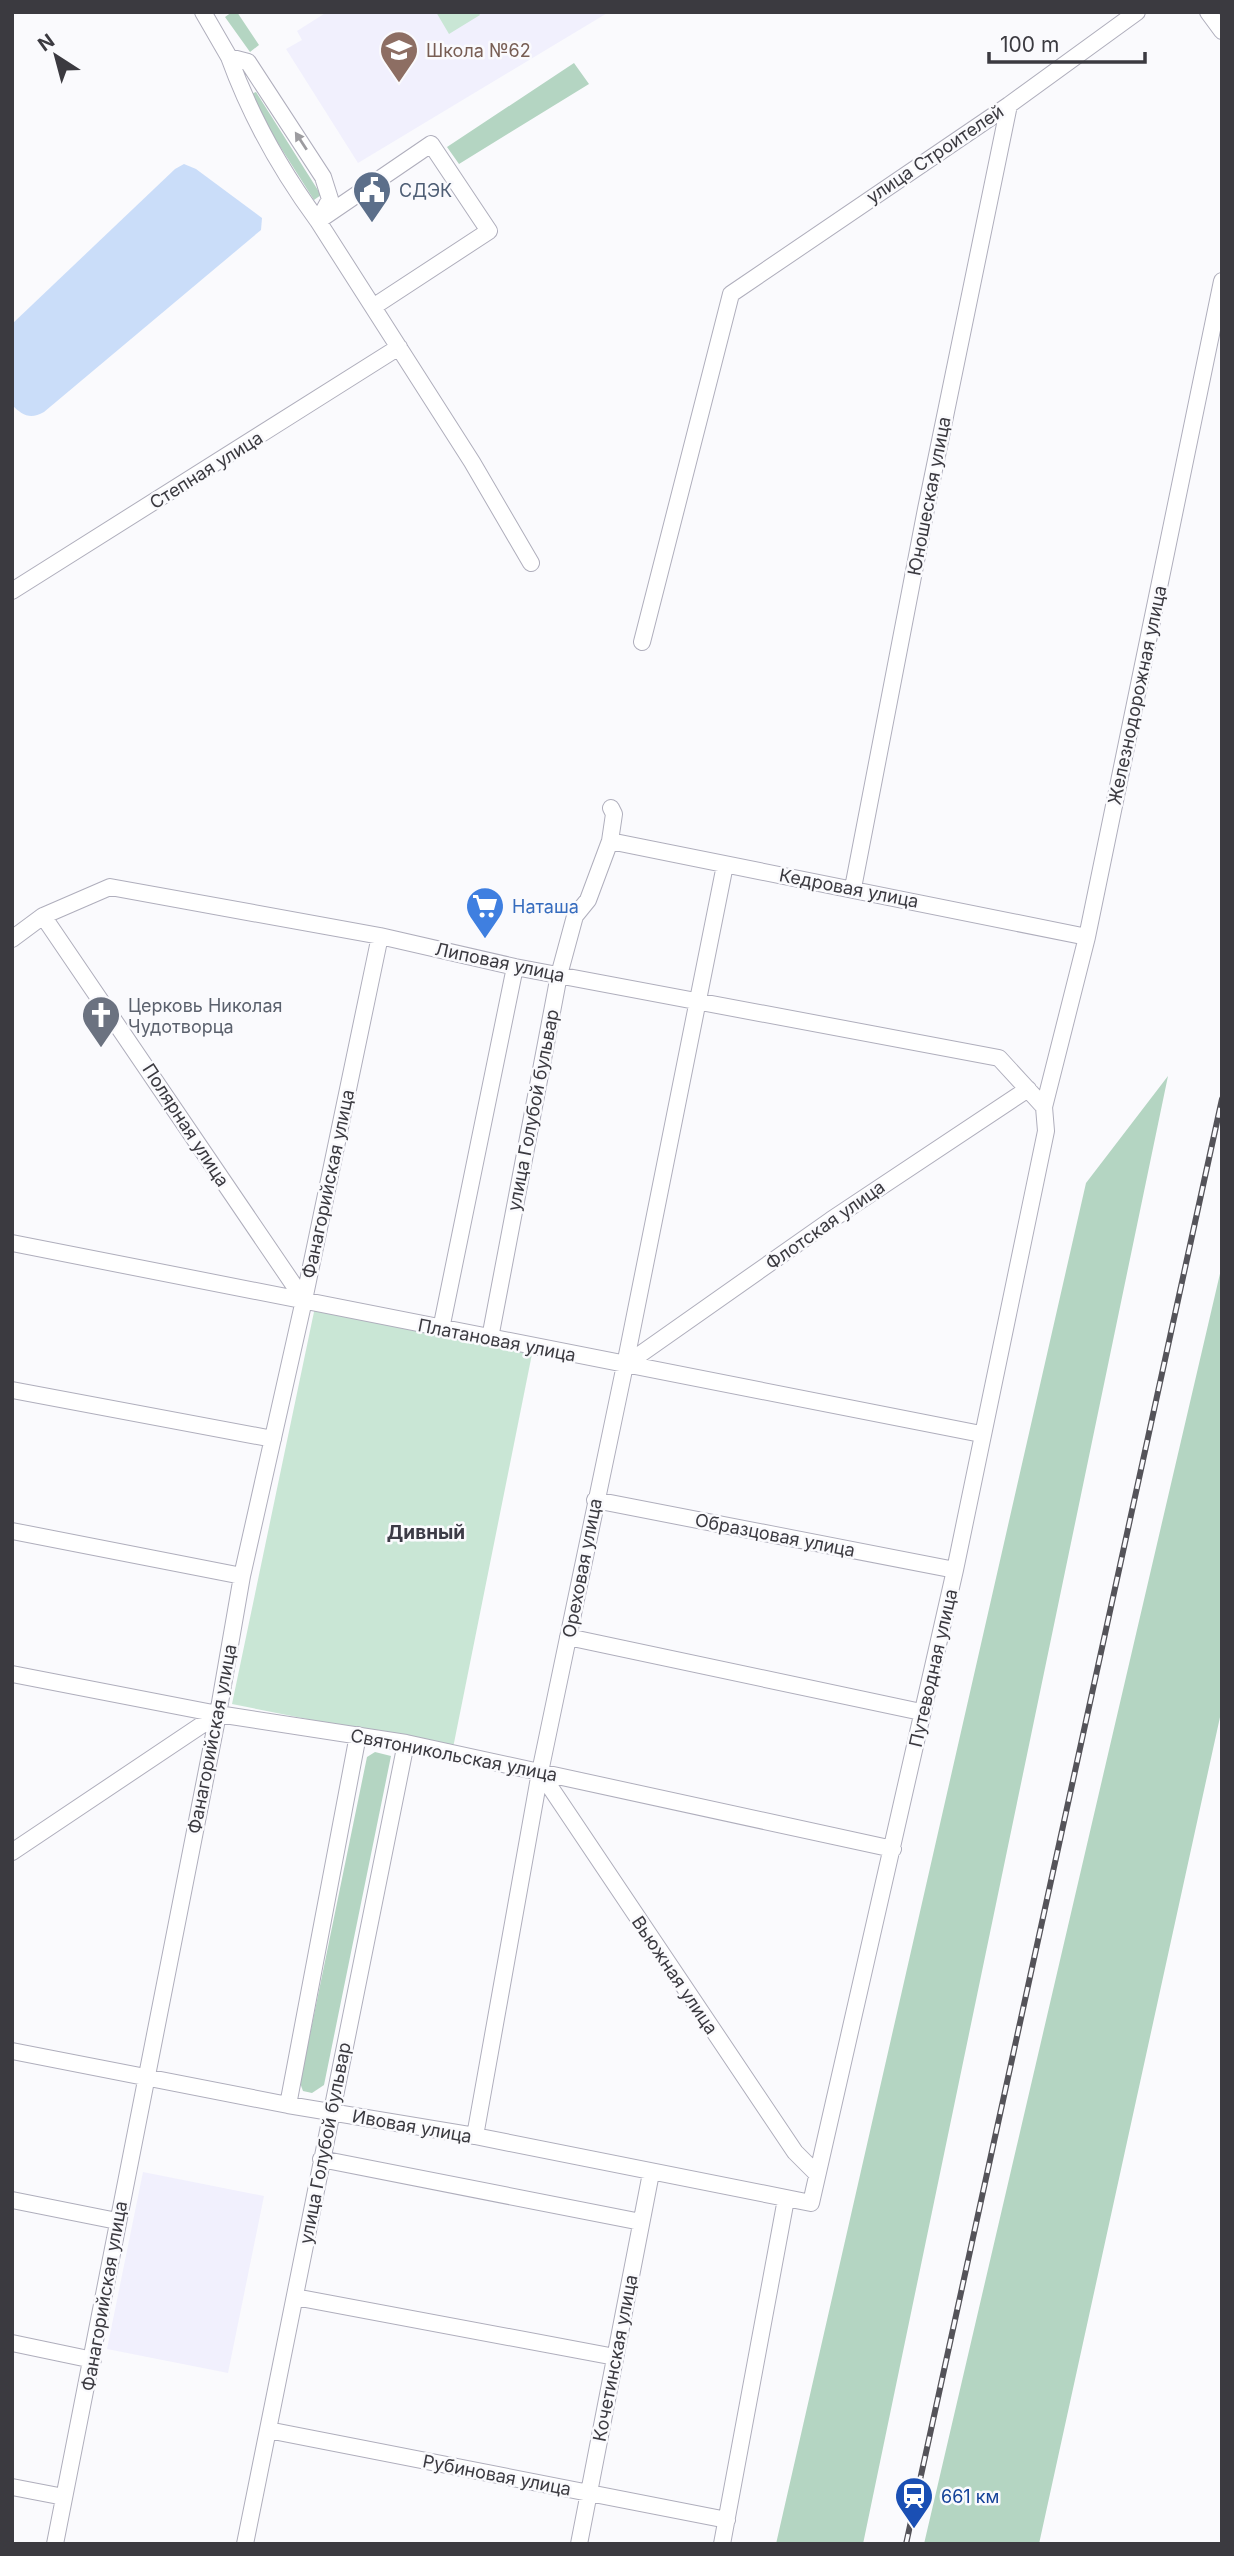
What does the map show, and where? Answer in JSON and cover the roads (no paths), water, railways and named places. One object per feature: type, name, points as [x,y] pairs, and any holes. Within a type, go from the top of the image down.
[{"type":"street","points":[[204,12],[229,57],[238,82],[277,158],[399,347],[531,563]]},
{"type":"street","name":"улица Строителей","points":[[642,642],[731,295],[1009,105],[1137,12]]},
{"type":"street","points":[[1208,12],[1222,31]]},
{"type":"street","points":[[229,57],[248,62],[324,177],[330,199],[318,221]]},
{"type":"street","name":"Юношеская улица","points":[[853,888],[926,509],[1009,105]]},
{"type":"street","points":[[318,221],[430,144],[489,231],[373,307]]},
{"type":"street","name":"Железнодорожная улица","points":[[1046,1131],[1044,1107],[1087,937],[1222,281]]},
{"type":"street","name":"Степная улица","points":[[12,591],[399,347]]},
{"type":"street","name":"улица Голубой бульвар","points":[[490,1338],[559,975],[575,916],[587,900],[610,841],[614,814],[611,808]]},
{"type":"street","name":"Кедровая улица","points":[[610,841],[1087,937]]},
{"type":"street","name":"Ореховая улица","points":[[475,2136],[540,1772],[625,1365],[695,1001],[725,865]]},
{"type":"street","name":"Липовая улица","points":[[12,939],[43,916],[110,887],[380,936],[515,967],[999,1058],[1028,1090]]},
{"type":"street","name":"Полярная улица","points":[[43,916],[304,1300]]},
{"type":"street","name":"Фанагорийская улица","points":[[55,2544],[218,1714],[242,1576],[304,1300],[380,936]]},
{"type":"street","points":[[441,1329],[515,967]]},
{"type":"street","points":[[1028,1090],[1044,1107]]},
{"type":"street","name":"Флотская улица","points":[[625,1365],[831,1220],[1028,1090]]},
{"type":"street","name":"Путеводная улица","points":[[811,2203],[955,1570],[981,1434],[1046,1131]]},
{"type":"street","name":"Платановая улица","points":[[12,1243],[981,1434]]},
{"type":"street","points":[[12,1390],[272,1439]]},
{"type":"street","name":"Образцовая улица","points":[[595,1500],[955,1570]]},
{"type":"street","points":[[12,1531],[242,1576]]},
{"type":"street","points":[[568,1637],[921,1712]]},
{"type":"street","name":"Святоникольская улица","points":[[12,1674],[218,1714],[406,1743],[893,1849]]},
{"type":"street","points":[[12,1853],[218,1714]]},
{"type":"street","points":[[288,2105],[358,1735]]},
{"type":"street","name":"улица Голубой бульвар","points":[[245,2544],[406,1743]]},
{"type":"street","name":"Вьюжная улица","points":[[540,1772],[795,2152],[816,2174]]},
{"type":"street","name":"Ивовая улица","points":[[12,2051],[288,2105],[475,2136],[811,2203]]},
{"type":"street","points":[[321,2159],[641,2222]]},
{"type":"street","name":"Кочетинская улица","points":[[579,2544],[651,2173]]},
{"type":"street","points":[[722,2544],[786,2199]]},
{"type":"street","points":[[12,2200],[117,2221]]},
{"type":"street","points":[[295,2297],[615,2357]]},
{"type":"street","points":[[12,2343],[93,2360]]},
{"type":"street","name":"Рубиновая улица","points":[[268,2430],[727,2520]]},
{"type":"street","points":[[12,2487],[64,2497]]},
{"type":"water","points":[[184,164],[196,169],[262,218],[261,230],[44,412],[30,416],[19,411],[12,405],[12,324],[175,169]]},
{"type":"railway","points":[[906,2544],[1222,1099]]},
{"type":"place","name":"Школа №62","points":[[399,84]]},
{"type":"place","name":"СДЭК","points":[[372,224]]},
{"type":"place","name":"Наташа","points":[[485,940]]},
{"type":"place","name":"Церковь Николая Чудотворца","points":[[101,1049]]},
{"type":"place","name":"661 км","points":[[914,2530]]},
{"type":"district","name":"Дивный","points":[[426,1532]]}]
